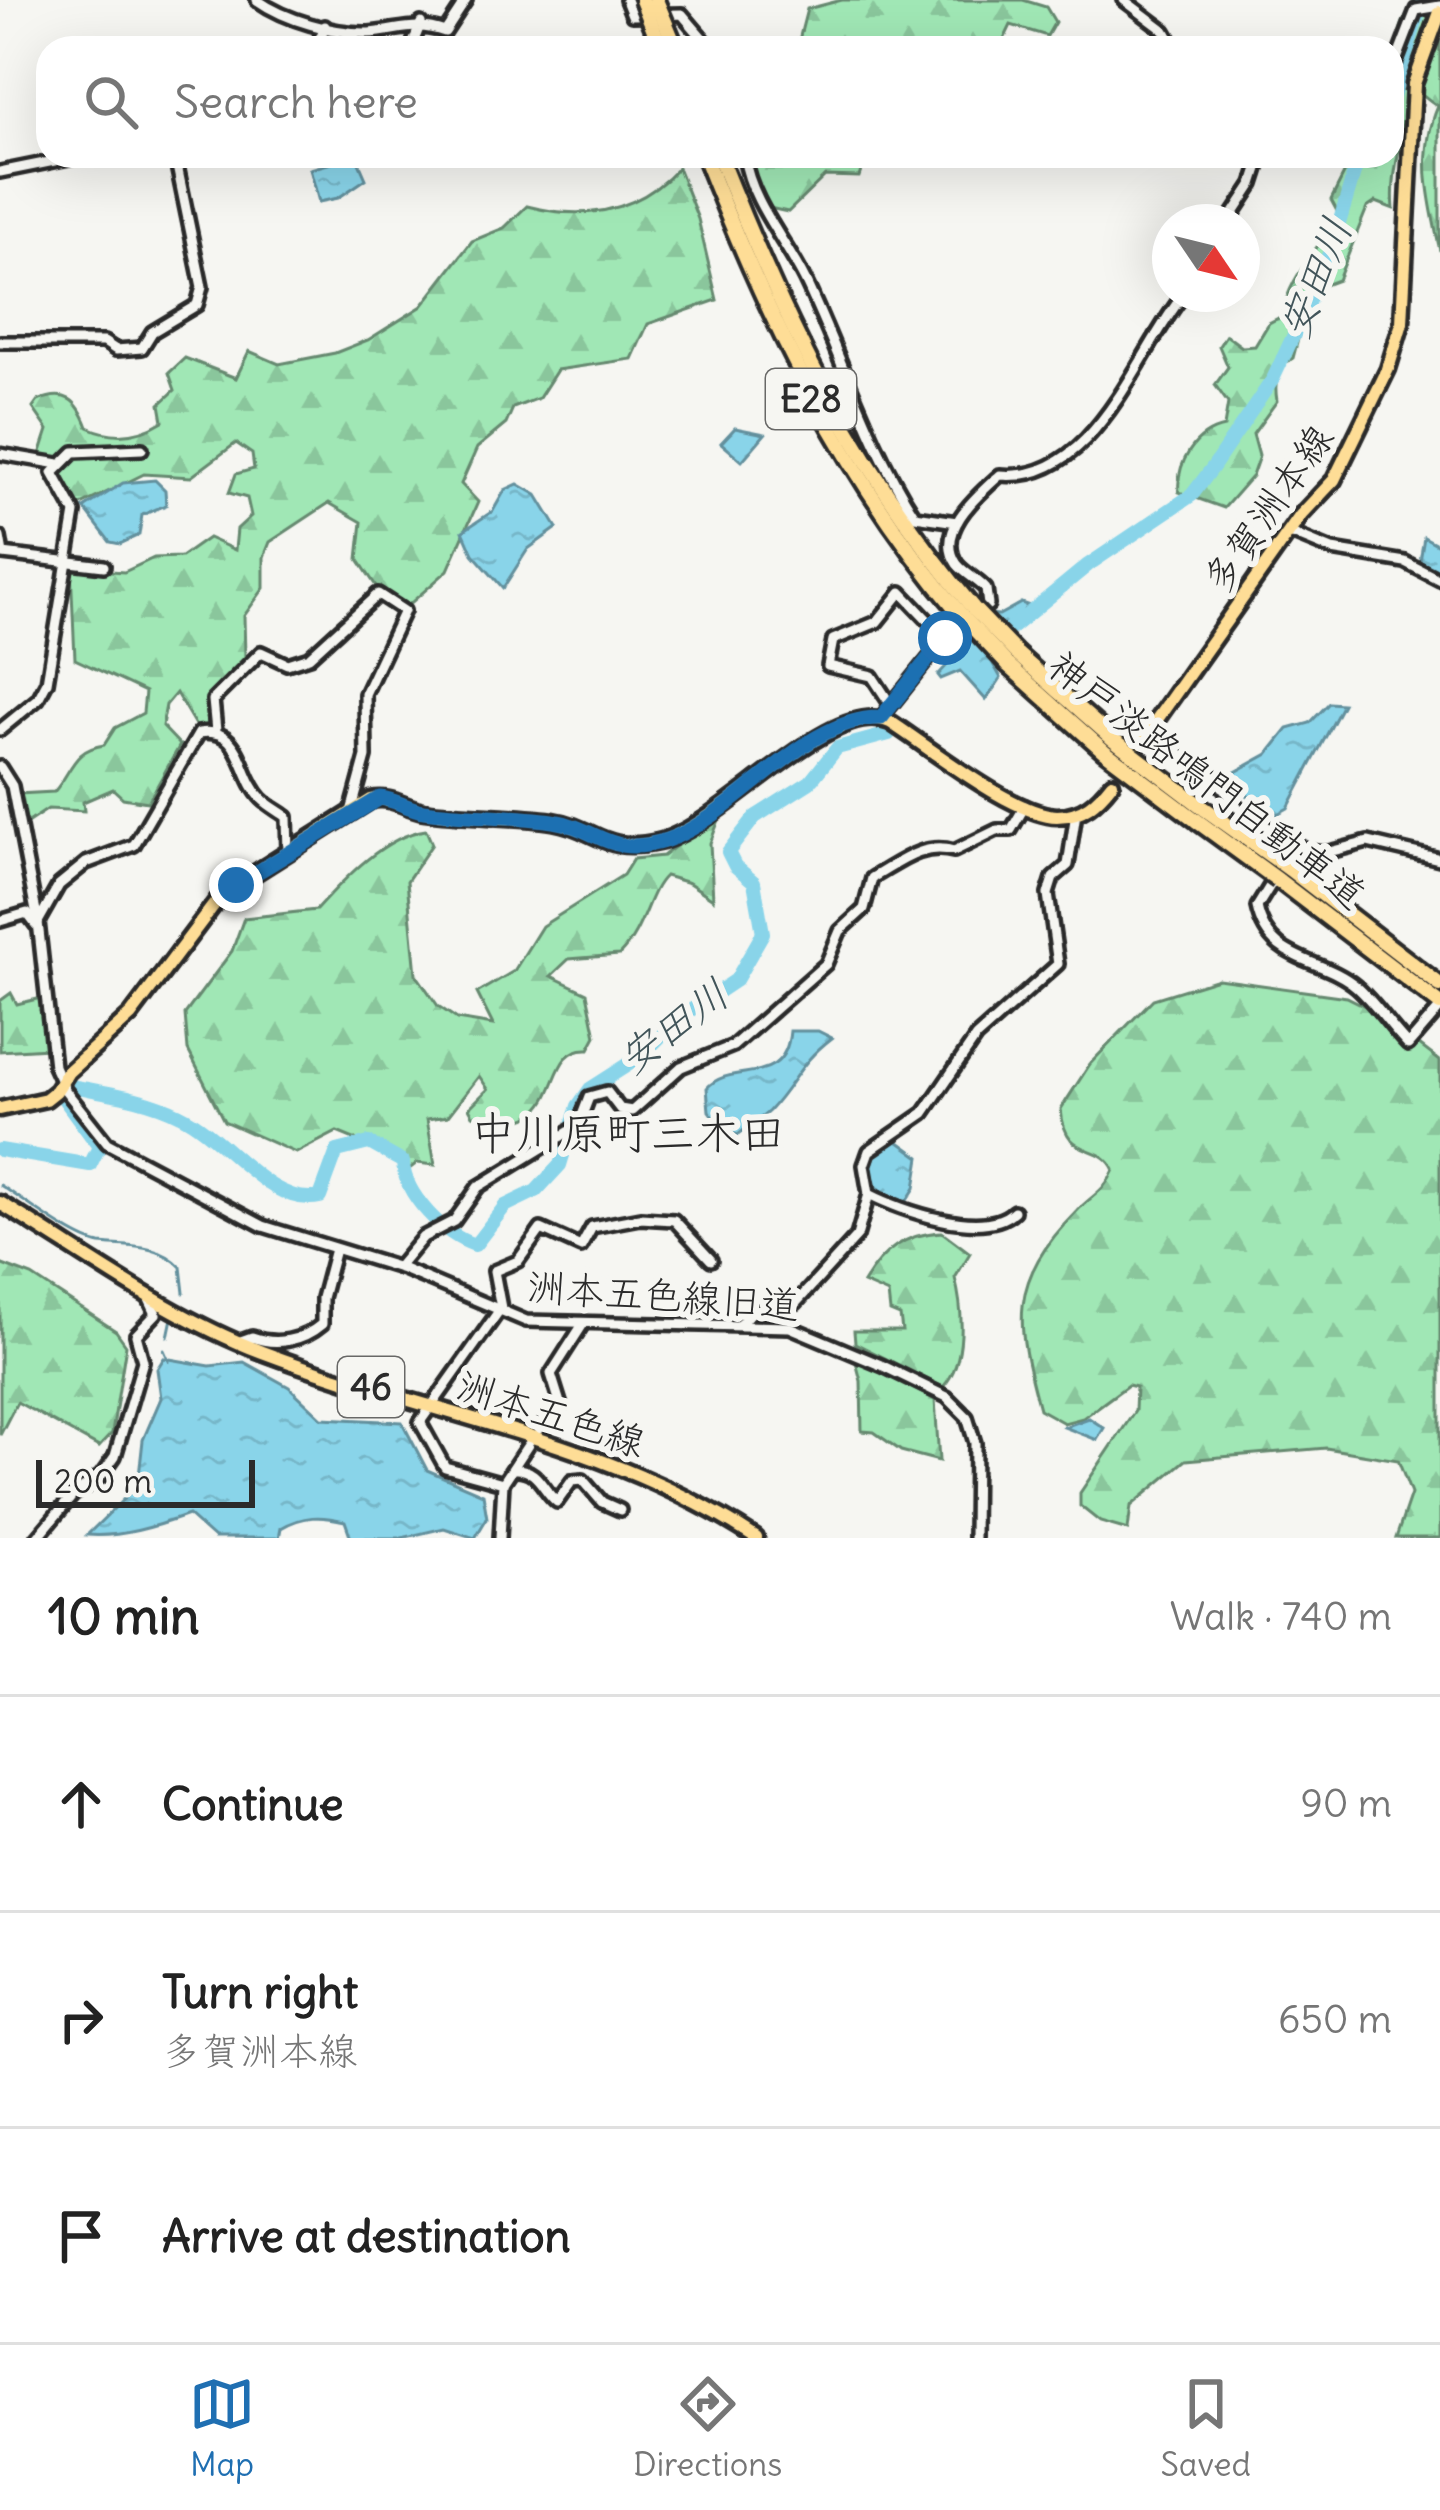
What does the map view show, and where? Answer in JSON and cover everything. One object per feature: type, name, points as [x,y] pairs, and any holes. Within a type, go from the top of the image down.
[{"type":"highway","points":[[642,0],[657,36]]},
{"type":"highway","points":[[656,0],[671,36]]},
{"type":"highway","name":"神戸淡路鳴門自動車道","points":[[709,168],[766,310],[819,413],[879,511],[967,612],[1104,751],[1201,814],[1440,985]]},
{"type":"highway","name":"神戸淡路鳴門自動車道","points":[[723,168],[778,301],[830,407],[967,612]]},
{"type":"highway","name":"神戸淡路鳴門自動車道","points":[[1283,874],[1440,1006]]},
{"type":"main road","name":"多賀洲本線","points":[[1144,737],[1288,532],[1352,451],[1402,323],[1414,84],[1440,9]]},
{"type":"main road","points":[[0,1109],[67,1090],[68,1072],[131,1016],[222,894],[380,798],[417,810],[558,821],[608,845],[662,842],[689,830],[813,742],[854,723],[881,718],[1024,806],[1054,816],[1098,801],[1112,782]]},
{"type":"main road","name":"洲本五色線","points":[[0,1202],[147,1295],[238,1342],[599,1457],[687,1496],[757,1538]]},
{"type":"street","points":[[257,0],[272,10],[325,26],[379,32],[421,23],[445,32],[466,0]]},
{"type":"street","points":[[626,0],[632,15],[682,14],[701,36]]},
{"type":"street","points":[[1124,0],[1168,36]]},
{"type":"street","points":[[1404,41],[1416,10],[1440,9]]},
{"type":"street","points":[[416,36],[421,23]]},
{"type":"street","points":[[321,36],[325,26]]},
{"type":"street","points":[[378,36],[379,32]]},
{"type":"street","points":[[0,172],[36,165]]},
{"type":"street","points":[[0,343],[104,341],[116,350],[142,348],[152,332],[197,305],[202,287],[177,168]]},
{"type":"street","points":[[746,168],[748,182],[803,277],[884,468],[915,515],[957,522]]},
{"type":"street","points":[[1240,204],[1258,168]]},
{"type":"street","points":[[881,718],[945,638],[984,611],[989,597],[957,563],[952,547],[957,522],[1000,475],[1032,476],[1090,436],[1172,312]]},
{"type":"street","points":[[0,730],[38,699],[47,682],[75,514],[53,473],[74,452],[142,448]]},
{"type":"street","points":[[0,454],[59,464]]},
{"type":"street","points":[[1288,532],[1332,550],[1405,562],[1440,580]]},
{"type":"street","points":[[0,537],[3,554],[104,566]]},
{"type":"street","points":[[891,705],[872,676],[828,666],[825,661],[832,640],[877,622],[901,592],[945,638]]},
{"type":"street","points":[[216,731],[213,700],[232,675],[260,652],[287,664],[309,657],[378,594],[404,611],[364,694],[366,757],[351,812]]},
{"type":"street","points":[[39,926],[59,885],[86,863],[134,845],[199,733],[216,731],[230,739],[259,796],[287,817],[287,855]]},
{"type":"street","points":[[1144,737],[1216,778],[1240,810],[1295,845],[1325,853],[1368,842],[1440,859]]},
{"type":"street","points":[[3,776],[39,926],[54,1066],[67,1090]]},
{"type":"street","points":[[398,1267],[423,1237],[445,1226],[478,1187],[574,1128],[584,1105],[597,1092],[608,1091],[620,1108],[632,1111],[681,1067],[733,1046],[830,960],[840,931],[864,909],[872,878],[920,850],[936,846],[954,851],[997,830],[1011,830],[1024,806]]},
{"type":"street","points":[[740,1324],[750,1313],[785,1308],[802,1298],[857,1236],[869,1193],[864,1165],[869,1151],[924,1114],[976,1037],[1058,964],[1048,894],[1053,878],[1068,866],[1076,812]]},
{"type":"street","points":[[1295,845],[1258,907],[1259,917],[1285,952],[1328,967],[1355,985],[1400,1037],[1414,1043],[1440,1006]]},
{"type":"street","points":[[0,921],[27,913],[39,926]]},
{"type":"street","name":"洲本五色線旧道","points":[[67,1090],[106,1143],[130,1159],[263,1226],[398,1267],[526,1322],[740,1324],[800,1330],[956,1403],[967,1417],[975,1443],[974,1538]]},
{"type":"street","points":[[869,1193],[956,1223],[1006,1219],[1014,1211]]},
{"type":"street","points":[[503,1483],[445,1467],[420,1422],[499,1312],[494,1271],[518,1261],[542,1229],[577,1247],[592,1227],[640,1218],[674,1220],[711,1260]]},
{"type":"street","points":[[238,1342],[252,1336],[281,1342],[322,1324],[322,1298],[335,1249]]},
{"type":"street","points":[[37,1538],[74,1495],[101,1476],[115,1456],[142,1361],[136,1335],[156,1315],[147,1295]]},
{"type":"street","points":[[539,1429],[561,1406],[551,1374],[583,1324]]},
{"type":"street","points":[[500,1538],[503,1483],[528,1445]]},
{"type":"street","points":[[516,1469],[540,1479],[553,1500],[568,1483],[583,1480],[602,1502],[620,1510]]},
{"type":"green space","points":[[842,0],[1023,0],[1046,7],[1055,22],[1047,36],[1011,25],[1006,36],[800,36],[807,9]]},
{"type":"green space","points":[[1415,0],[1440,0],[1440,251],[1427,160],[1438,106],[1404,72],[1404,36],[1399,36]]},
{"type":"green space","points":[[678,168],[698,219],[717,300],[648,324],[632,359],[557,370],[539,398],[513,408],[506,424],[477,448],[461,484],[478,502],[448,570],[405,608],[378,589],[358,559],[362,522],[329,503],[270,542],[264,557],[264,588],[244,616],[245,657],[207,696],[212,726],[198,730],[176,693],[166,705],[162,726],[180,745],[148,802],[123,798],[113,789],[83,802],[84,811],[48,809],[27,823],[18,794],[54,792],[79,756],[104,745],[115,728],[143,713],[145,692],[75,659],[71,568],[124,572],[154,558],[181,557],[208,538],[235,550],[237,529],[251,516],[247,498],[229,493],[236,474],[254,469],[252,454],[236,443],[191,477],[144,474],[71,510],[49,481],[54,469],[39,458],[48,430],[33,408],[38,401],[56,396],[70,399],[88,427],[98,431],[145,430],[163,421],[160,404],[175,390],[169,373],[185,358],[236,378],[249,351],[279,364],[335,353],[368,340],[422,306],[472,241],[504,228],[527,206],[569,213],[609,210],[645,195]]},
{"type":"green space","points":[[751,168],[862,168],[859,177],[825,176],[788,212],[769,208]]},
{"type":"green space","points":[[1347,168],[1396,168],[1394,209],[1376,202],[1367,208],[1338,280],[1311,290],[1293,358],[1278,376],[1277,401],[1253,434],[1259,456],[1252,476],[1224,508],[1179,492],[1181,470],[1190,451],[1204,436],[1224,427],[1228,403],[1215,385],[1228,367],[1219,346],[1226,335],[1242,347],[1255,346],[1269,323],[1282,316],[1298,275],[1338,213],[1331,200]]},
{"type":"green space","points":[[719,820],[710,843],[713,899],[689,883],[665,876],[619,955],[569,959],[551,976],[587,993],[596,1036],[589,1049],[573,1052],[563,1062],[540,1107],[526,1117],[505,1121],[473,1115],[469,1108],[488,1089],[479,1076],[448,1116],[427,1119],[435,1165],[417,1163],[408,1170],[405,1160],[337,1132],[296,1153],[224,1121],[188,1050],[185,1014],[232,951],[244,918],[316,910],[380,850],[426,830],[432,844],[407,881],[416,974],[438,1006],[457,1019],[493,1025],[477,993],[514,971],[542,926],[623,875],[633,859],[663,856],[699,828]]},
{"type":"green space","points":[[1218,979],[1347,997],[1375,1011],[1440,1061],[1440,1538],[1396,1538],[1411,1494],[1398,1460],[1326,1448],[1186,1460],[1131,1506],[1128,1530],[1100,1522],[1080,1506],[1080,1493],[1135,1411],[1136,1387],[1128,1385],[1083,1418],[1064,1423],[1039,1409],[1022,1327],[1028,1282],[1054,1236],[1114,1170],[1100,1155],[1069,1137],[1061,1109],[1090,1064],[1153,999]]},
{"type":"green space","points":[[11,993],[17,1004],[41,998],[47,1048],[0,1051],[0,1001]]},
{"type":"green space","points":[[942,1232],[970,1253],[955,1278],[961,1320],[959,1350],[943,1387],[855,1343],[854,1331],[902,1331],[900,1316],[890,1312],[888,1294],[863,1283],[895,1246]]},
{"type":"green space","points":[[0,1264],[32,1276],[116,1331],[126,1345],[112,1433],[99,1447],[17,1402],[0,1435]]},
{"type":"green space","points":[[855,1358],[935,1400],[939,1461],[901,1451],[874,1432],[862,1431],[861,1381]]},
{"type":"water","points":[[361,168],[366,179],[338,198],[319,202],[310,169]]},
{"type":"water","points":[[735,428],[765,434],[742,461],[721,443]]},
{"type":"water","points":[[155,480],[165,490],[166,505],[142,515],[139,535],[120,544],[110,542],[84,508],[123,483]]},
{"type":"water","points":[[518,484],[537,495],[557,528],[528,549],[503,588],[473,554],[463,531],[493,511],[505,490]]},
{"type":"water","points":[[1424,537],[1440,546],[1440,577],[1420,561]]},
{"type":"water","points":[[1021,603],[1027,605],[993,664],[1001,678],[986,700],[960,671],[941,679],[938,675],[952,660],[944,649],[988,614],[999,615]]},
{"type":"water","points":[[1329,703],[1343,704],[1288,808],[1277,814],[1239,790],[1232,774],[1268,754],[1288,729],[1310,723]]},
{"type":"water","points":[[790,1031],[818,1031],[832,1038],[766,1114],[738,1135],[724,1131],[709,1111],[707,1088],[729,1076],[768,1068],[786,1049]]},
{"type":"water","points":[[895,1139],[920,1157],[915,1188],[904,1205],[876,1187],[871,1168],[878,1146]]},
{"type":"water","points":[[164,1358],[210,1366],[244,1362],[289,1387],[322,1418],[402,1422],[427,1470],[483,1494],[487,1518],[475,1538],[444,1528],[402,1538],[351,1538],[345,1521],[320,1517],[281,1528],[279,1538],[214,1538],[188,1515],[125,1533],[87,1535],[138,1485],[143,1440],[161,1398],[157,1369]]},
{"type":"water","points":[[1089,1418],[1104,1428],[1097,1440],[1064,1427]]},
{"type":"waterway","name":"安田川","points":[[1404,61],[1423,0]]},
{"type":"waterway","name":"安田川","points":[[998,639],[1088,565],[1192,495],[1273,379],[1333,244],[1355,168]]},
{"type":"waterway","name":"安田川","points":[[0,1150],[90,1165],[99,1147],[64,1099],[72,1086],[141,1100],[180,1115],[266,1182],[302,1198],[320,1197],[337,1151],[369,1143],[403,1162],[410,1187],[428,1212],[475,1245],[505,1206],[536,1191],[560,1165],[578,1106],[590,1089],[640,1057],[679,1018],[736,980],[763,933],[754,882],[735,866],[728,852],[755,817],[810,782],[837,748],[889,734]]},
{"type":"waterway","points":[[0,1185],[90,1241],[164,1254],[181,1267],[184,1293]]},
{"type":"waterway","points":[[168,1337],[172,1318]]},
{"type":"waterway","points":[[164,1350],[169,1361]]},
{"type":"district","name":"中川原町三木田","points":[[628,1133]]},
{"type":"route","points":[[236,885],[380,798],[417,810],[558,821],[608,845],[662,842],[689,830],[813,742],[854,723],[881,718],[945,638]]}]
